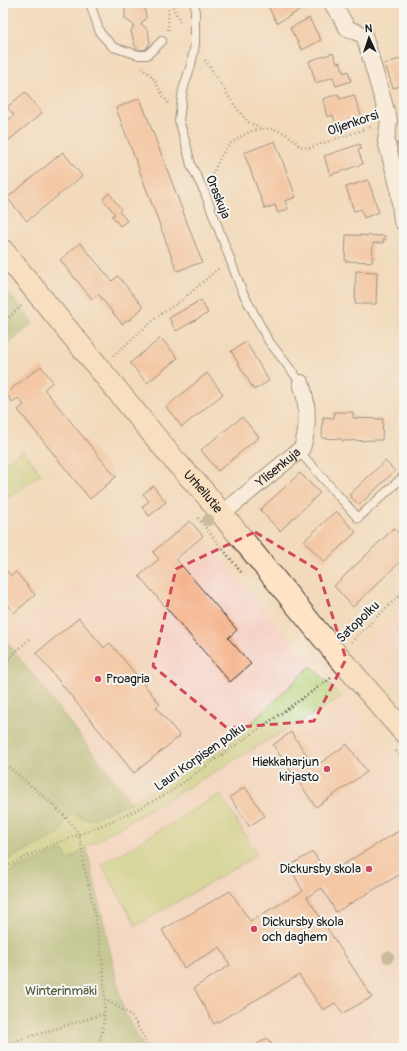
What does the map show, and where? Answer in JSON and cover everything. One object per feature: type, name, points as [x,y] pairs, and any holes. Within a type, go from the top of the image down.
[{"type":"main road","name":"Urheilutie","points":[[3,251],[175,462],[222,514],[337,655],[404,732]]},
{"type":"street","points":[[332,3],[348,29],[364,36],[389,121],[386,141],[398,185],[402,221]]},
{"type":"street","name":"Ylisenkuja","points":[[222,514],[299,451],[305,440],[306,401],[300,384]]},
{"type":"lane","points":[[90,3],[100,33],[113,47],[139,55],[147,55],[162,41]]},
{"type":"lane","name":"Oraskuja","points":[[195,3],[195,44],[183,90],[179,120],[191,165],[205,193],[242,291],[268,340],[300,384]]},
{"type":"lane","points":[[299,451],[358,518],[404,476]]},
{"type":"path","points":[[162,41],[168,30],[170,3]]},
{"type":"path","points":[[170,3],[187,35],[195,44],[235,106],[248,122],[260,128]]},
{"type":"path","points":[[139,55],[143,70],[153,77],[157,87],[179,120]]},
{"type":"path","name":"Oljenkorsi","points":[[260,128],[281,130],[293,138],[299,146],[309,148],[389,121]]},
{"type":"path","points":[[205,193],[216,166],[228,146],[244,134],[260,128]]},
{"type":"path","points":[[112,358],[157,317],[182,300],[229,259]]},
{"type":"path","points":[[3,323],[24,304]]},
{"type":"path","name":"Satopolku","points":[[337,655],[404,591]]},
{"type":"path","points":[[3,665],[30,638]]},
{"type":"path","name":"Lauri Korpisen polku","points":[[3,869],[58,842],[79,836],[153,802],[334,677]]},
{"type":"path","points":[[3,762],[66,818],[79,836],[98,935],[105,999],[100,1041],[97,1048]]},
{"type":"path","points":[[105,999],[131,1015],[150,1048]]},
{"type":"path","points":[[3,1045],[103,1014]]},
{"type":"highlighted area","points":[[255,532],[318,570],[346,659],[314,721],[227,728],[153,666],[176,569]]},
{"type":"shaded area","points":[[173,500],[311,666],[227,746],[131,802],[3,637]]},
{"type":"shaded area","points":[[404,605],[404,675],[392,685],[360,647]]},
{"type":"shaded area","name":"Dickursby skola och daghem","points":[[342,697],[404,769],[404,1048],[144,1048],[124,1012],[86,847]]},
{"type":"green space","points":[[3,286],[33,323],[3,349]]},
{"type":"green space","points":[[23,450],[41,474],[3,502],[3,464]]},
{"type":"green space","name":"Winterinmäki","points":[[3,637],[131,802],[227,746],[311,666],[342,697],[86,847],[124,1012],[144,1048],[3,1048]]},
{"type":"green space","points":[[3,637],[131,802],[92,819],[81,817],[73,813],[63,822],[63,829],[57,835],[3,862]]},
{"type":"green space","points":[[220,794],[257,855],[136,926],[102,865]]},
{"type":"green space","points":[[86,847],[124,1012],[144,1048],[3,1048],[3,875],[62,850],[66,854],[67,861]]},
{"type":"building","points":[[123,3],[137,3],[145,10],[146,18],[141,24],[148,30],[150,42],[146,49],[141,50],[135,46],[131,31],[134,25],[125,19],[125,8]]},
{"type":"building","points":[[266,3],[302,3],[304,8],[277,23]]},
{"type":"building","points":[[309,18],[321,40],[302,50],[290,28]]},
{"type":"building","points":[[333,53],[337,63],[340,62],[344,73],[348,71],[351,81],[336,86],[333,77],[316,83],[309,61]]},
{"type":"building","points":[[402,58],[404,66],[404,85],[393,88],[385,64]]},
{"type":"building","points":[[25,92],[42,113],[3,145],[3,124],[14,115],[7,107]]},
{"type":"building","points":[[338,94],[340,99],[354,95],[362,118],[336,126],[333,115],[327,117],[323,99]]},
{"type":"building","points":[[140,98],[202,262],[177,271],[116,108]]},
{"type":"building","points":[[275,141],[296,197],[285,201],[288,209],[278,213],[275,205],[265,209],[244,153]]},
{"type":"building","points":[[404,141],[404,162],[397,143]]},
{"type":"building","points":[[360,144],[361,149],[358,150],[363,164],[330,175],[324,156]]},
{"type":"building","points":[[63,152],[82,176],[27,221],[7,198]]},
{"type":"building","points":[[368,180],[379,212],[364,218],[361,209],[354,211],[346,187]]},
{"type":"building","points":[[109,193],[121,209],[119,211],[127,221],[120,226],[112,216],[115,214],[103,199]]},
{"type":"building","points":[[346,235],[385,236],[385,240],[383,240],[383,243],[373,243],[372,262],[345,261]]},
{"type":"building","points":[[80,243],[112,281],[118,276],[143,307],[130,320],[127,320],[122,324],[98,294],[92,299],[60,260]]},
{"type":"building","points":[[356,271],[377,272],[376,304],[355,304]]},
{"type":"building","points":[[201,300],[208,313],[176,331],[169,318]]},
{"type":"building","points":[[161,338],[178,358],[147,383],[130,363]]},
{"type":"building","points":[[246,342],[269,381],[254,390],[231,351]]},
{"type":"building","points":[[41,366],[53,382],[44,389],[116,477],[90,499],[18,410],[24,405],[18,398],[12,402],[7,395],[12,390],[11,389]]},
{"type":"building","points":[[207,373],[223,394],[182,427],[166,407]]},
{"type":"building","points":[[334,412],[353,412],[353,418],[383,419],[382,440],[342,441],[342,439],[322,438],[323,417],[334,418]]},
{"type":"building","points":[[242,417],[259,437],[218,471],[201,450]]},
{"type":"building","points":[[385,461],[395,471],[359,505],[349,495]]},
{"type":"building","points":[[300,473],[320,493],[280,531],[260,510]]},
{"type":"building","points":[[153,486],[166,502],[149,516],[142,507],[149,501],[143,494]]},
{"type":"building","points":[[336,511],[356,532],[324,562],[304,541]]},
{"type":"building","points":[[190,521],[203,536],[176,559],[237,630],[228,638],[251,664],[230,682],[139,576],[159,559],[153,552]]},
{"type":"building","points":[[394,528],[404,538],[404,558],[353,607],[334,586]]},
{"type":"building","points":[[3,567],[11,576],[16,572],[35,595],[14,613],[3,600]]},
{"type":"building","name":"Proagria","points":[[79,618],[104,648],[110,643],[160,704],[156,707],[180,736],[134,773],[36,653]]},
{"type":"building","name":"Hiekkaharjun kirjasto","points":[[291,732],[315,767],[347,744],[367,772],[316,807],[273,745]]},
{"type":"building","points":[[245,787],[265,816],[249,826],[230,797]]},
{"type":"building","points":[[404,828],[404,872],[336,912],[322,888],[307,897],[372,997],[343,1013],[335,1003],[323,1010],[299,975],[214,1024],[194,988],[230,965],[220,947],[184,968],[162,930],[230,891],[250,921],[303,891],[289,866],[313,852],[327,874]]},
{"type":"building","points":[[267,1038],[274,1047],[251,1048]]},
{"type":"place","name":"Proagria","points":[[98,679]]},
{"type":"place","name":"Hiekkaharjun kirjasto","points":[[327,769]]},
{"type":"place","name":"Dickursby skola","points":[[369,869]]},
{"type":"place","name":"Dickursby skola och daghem","points":[[254,929]]}]
